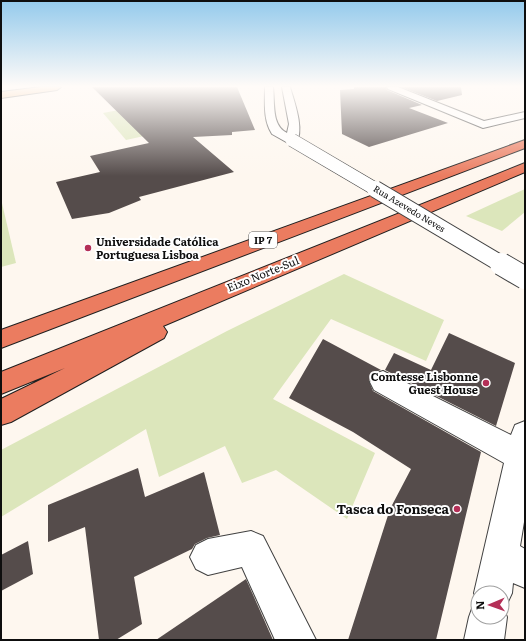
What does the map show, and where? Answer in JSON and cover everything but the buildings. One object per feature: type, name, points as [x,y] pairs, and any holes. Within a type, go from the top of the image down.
[{"type":"highway","name":"IP 7","points":[[1,339],[525,144]]},
{"type":"highway","name":"Eixo Norte-Sul","points":[[1,383],[525,167]]},
{"type":"highway","points":[[1,412],[294,261]]},
{"type":"street","name":"Rua Azevedo Neves","points":[[271,117],[271,123],[276,132],[525,278]]},
{"type":"street","points":[[292,140],[294,124],[293,117]]},
{"type":"street","points":[[465,117],[484,125],[517,117]]},
{"type":"street","points":[[383,382],[523,450],[512,562],[498,585]]},
{"type":"street","points":[[208,556],[251,548],[296,640]]},
{"type":"street","points":[[484,640],[487,625]]},
{"type":"green space","points":[[106,117],[226,118],[126,140]]},
{"type":"green space","points":[[525,189],[525,212],[502,231],[466,216]]},
{"type":"green space","points":[[1,199],[16,263],[1,267]]},
{"type":"green space","points":[[344,274],[444,320],[426,361],[331,319],[273,399],[375,453],[347,519],[276,470],[242,483],[225,446],[159,477],[146,429],[1,517],[1,450],[227,331]]},
{"type":"place","name":"Universidade Católica Portuguesa Lisboa","points":[[88,248]]},
{"type":"place","name":"Comtesse Lisbonne Guest House","points":[[486,383]]},
{"type":"place","name":"Tasca do Fonseca","points":[[457,509]]}]
